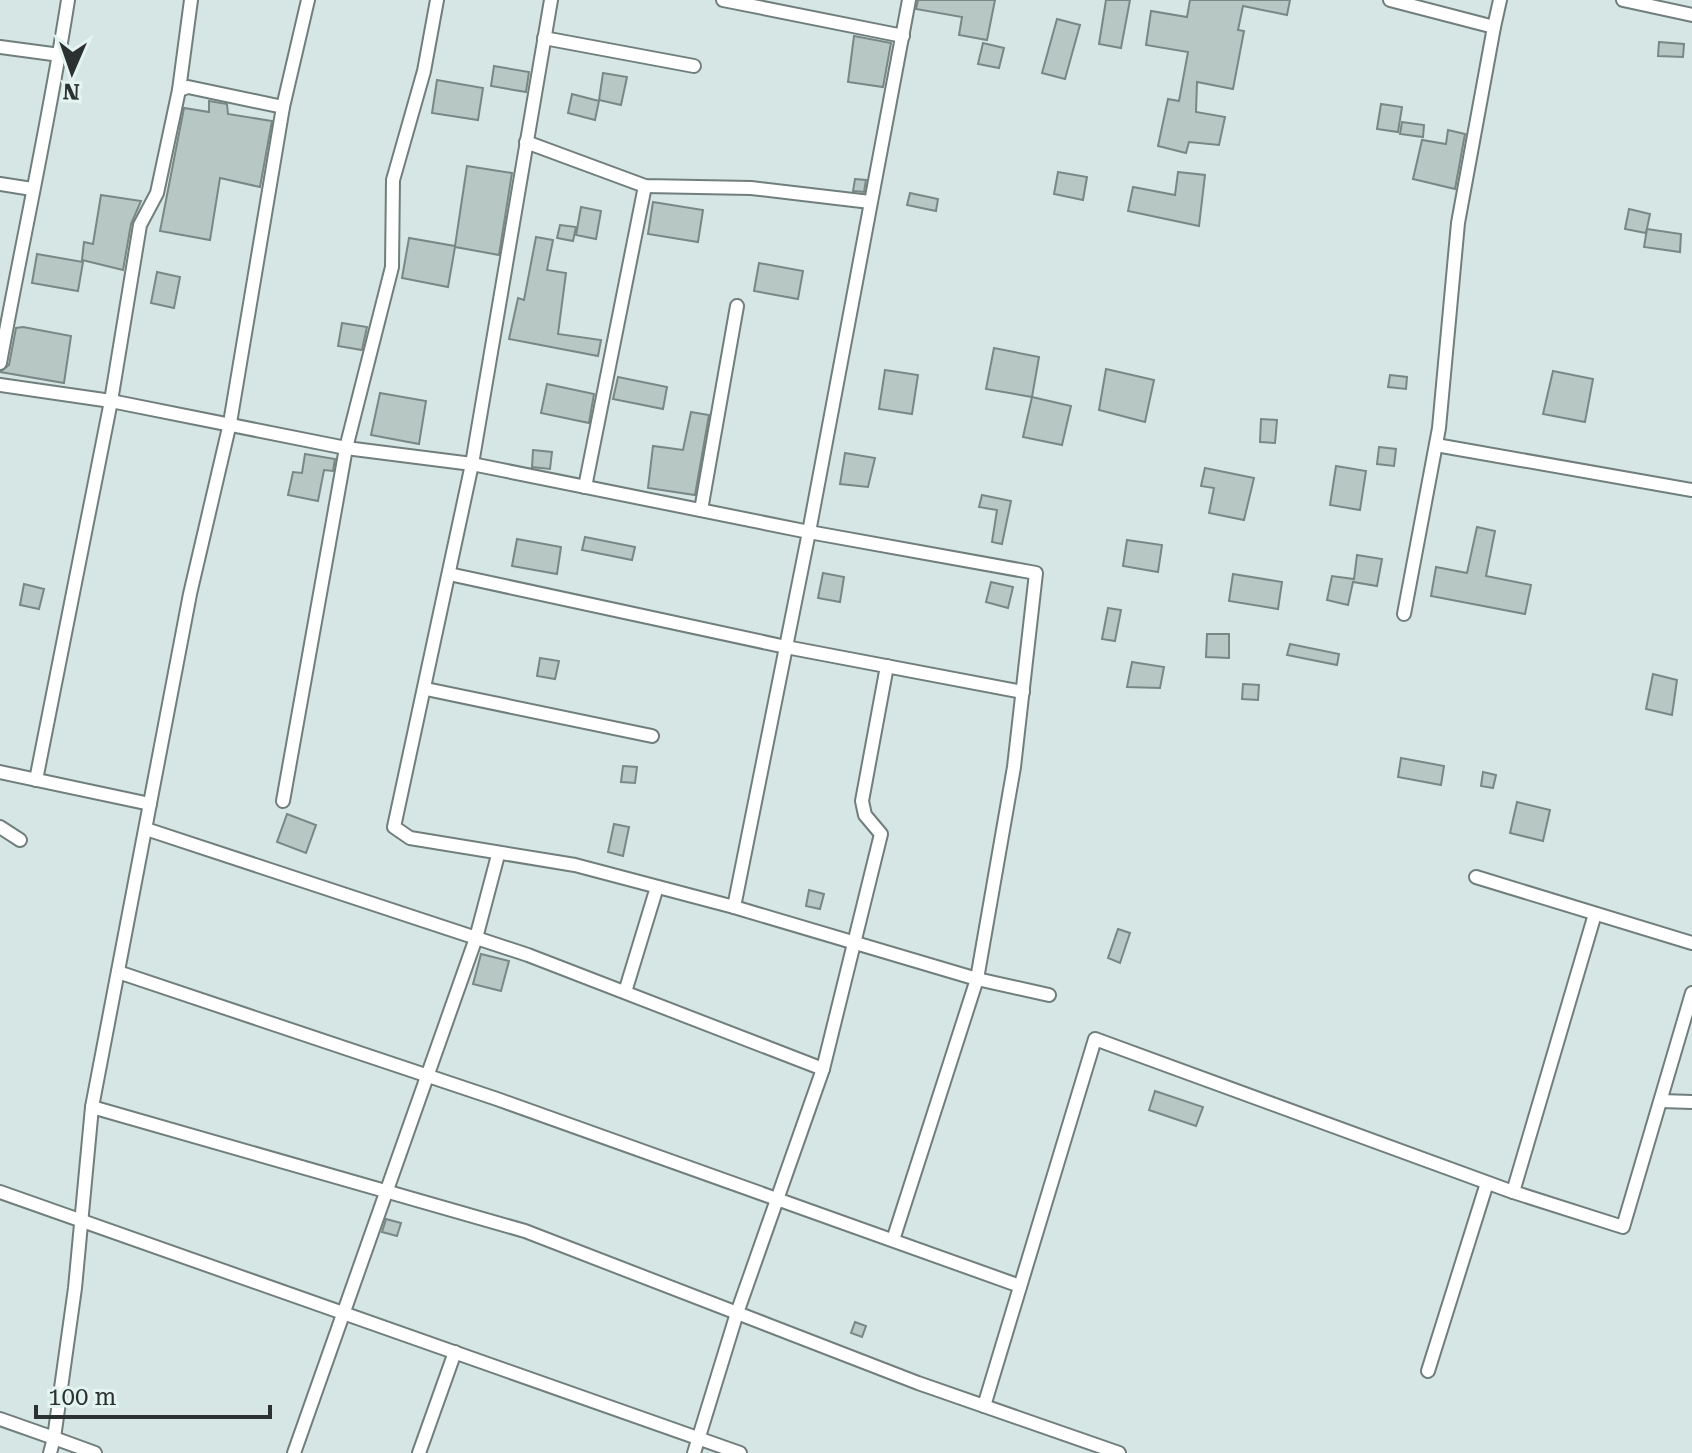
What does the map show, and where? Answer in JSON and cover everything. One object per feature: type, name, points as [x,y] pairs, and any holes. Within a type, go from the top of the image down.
[{"type":"street","points":[[0,363],[68,0]]},
{"type":"street","points":[[36,780],[111,401],[140,225],[157,193],[179,90],[191,0]]},
{"type":"street","points":[[50,1453],[82,1219],[92,1107],[190,594],[230,423],[283,107],[308,0]]},
{"type":"street","points":[[283,801],[346,448],[392,267],[393,180],[424,71],[437,0]]},
{"type":"street","points":[[551,0],[472,464],[394,827],[410,838],[498,855],[575,865],[734,907],[977,979],[1049,995]]},
{"type":"street","points":[[723,0],[903,36]]},
{"type":"street","points":[[734,907],[809,532],[909,0]]},
{"type":"street","points":[[1390,0],[1494,27]]},
{"type":"street","points":[[1404,614],[1436,445],[1458,223],[1500,0]]},
{"type":"street","points":[[1623,0],[1692,15]]},
{"type":"street","points":[[544,38],[694,66]]},
{"type":"street","points":[[0,47],[60,55]]},
{"type":"street","points":[[179,90],[188,87],[283,107]]},
{"type":"street","points":[[526,142],[645,186],[751,188],[870,202]]},
{"type":"street","points":[[0,184],[32,189]]},
{"type":"street","points":[[585,487],[645,186]]},
{"type":"street","points":[[701,510],[737,306]]},
{"type":"street","points":[[0,385],[111,401],[346,448],[472,464],[809,532],[1036,573],[996,885],[977,979],[893,1240]]},
{"type":"street","points":[[1436,445],[1692,490]]},
{"type":"street","points":[[449,574],[786,647],[1023,692]]},
{"type":"street","points":[[694,1453],[737,1313],[823,1069],[854,945],[881,834],[865,815],[862,801],[887,666]]},
{"type":"street","points":[[426,689],[652,736]]},
{"type":"street","points":[[0,772],[150,804]]},
{"type":"street","points":[[0,827],[20,840]]},
{"type":"street","points":[[146,829],[476,938],[823,1069]]},
{"type":"street","points":[[294,1453],[476,938],[498,855]]},
{"type":"street","points":[[1476,877],[1692,943]]},
{"type":"street","points":[[625,992],[657,887]]},
{"type":"street","points":[[1513,1192],[1595,914]]},
{"type":"street","points":[[118,972],[427,1076],[1020,1286]]},
{"type":"street","points":[[984,1406],[1095,1039],[1487,1183],[1623,1227],[1692,993]]},
{"type":"street","points":[[1661,1101],[1692,1102]]},
{"type":"street","points":[[92,1107],[525,1231],[984,1406],[1119,1453]]},
{"type":"street","points":[[1428,1371],[1487,1183]]},
{"type":"street","points":[[0,1192],[740,1453]]},
{"type":"street","points":[[419,1453],[455,1352]]},
{"type":"street","points":[[0,1419],[95,1453]]},
{"type":"building","points":[[918,0],[995,0],[987,40],[959,35],[962,17],[916,9]]},
{"type":"building","points":[[1106,0],[1130,0],[1121,48],[1099,44]]},
{"type":"building","points":[[1190,0],[1290,0],[1287,15],[1243,6],[1238,30],[1244,31],[1233,89],[1197,82],[1196,112],[1225,117],[1219,145],[1189,142],[1186,153],[1158,146],[1168,99],[1179,101],[1188,52],[1146,45],[1151,11],[1187,17]]},
{"type":"building","points":[[1057,19],[1080,25],[1065,79],[1042,73]]},
{"type":"building","points":[[854,36],[891,43],[883,87],[848,82]]},
{"type":"building","points":[[1659,42],[1684,44],[1683,57],[1658,56]]},
{"type":"building","points":[[983,43],[1004,48],[999,68],[978,64]]},
{"type":"building","points":[[494,66],[529,72],[526,92],[491,86]]},
{"type":"building","points":[[603,73],[627,77],[621,105],[599,100]]},
{"type":"building","points":[[437,80],[483,88],[478,120],[432,113]]},
{"type":"building","points":[[572,94],[599,101],[595,120],[568,113]]},
{"type":"building","points":[[209,101],[227,104],[228,114],[272,121],[260,187],[220,178],[210,240],[160,231],[184,108],[209,112]]},
{"type":"building","points":[[1381,104],[1402,107],[1398,132],[1377,129]]},
{"type":"building","points":[[1402,122],[1424,125],[1423,137],[1400,134]]},
{"type":"building","points":[[1448,130],[1465,134],[1455,189],[1413,179],[1422,140],[1446,144]]},
{"type":"building","points":[[467,166],[512,173],[499,255],[455,247],[448,287],[402,278],[409,238],[455,246]]},
{"type":"building","points":[[1058,172],[1087,177],[1083,200],[1054,194]]},
{"type":"building","points":[[1178,172],[1205,175],[1199,226],[1128,211],[1133,187],[1175,195]]},
{"type":"building","points":[[855,179],[866,180],[864,192],[853,191]]},
{"type":"building","points":[[910,193],[938,199],[936,211],[907,205]]},
{"type":"building","points":[[101,195],[141,201],[131,224],[123,270],[82,260],[84,242],[93,244]]},
{"type":"building","points":[[653,202],[703,210],[698,242],[648,234]]},
{"type":"building","points":[[581,207],[601,211],[596,239],[576,235]]},
{"type":"building","points":[[1629,209],[1650,214],[1646,233],[1625,229]]},
{"type":"building","points":[[560,225],[576,227],[573,241],[557,238]]},
{"type":"building","points":[[1647,229],[1681,234],[1680,252],[1644,247]]},
{"type":"building","points":[[536,237],[553,240],[547,270],[566,273],[558,334],[601,340],[598,356],[509,339],[518,298],[524,300]]},
{"type":"building","points":[[37,254],[83,262],[78,291],[32,283]]},
{"type":"building","points":[[759,263],[803,271],[798,299],[754,291]]},
{"type":"building","points":[[157,272],[180,277],[174,308],[151,303]]},
{"type":"building","points":[[342,323],[367,327],[362,350],[338,346]]},
{"type":"building","points":[[16,328],[71,336],[64,383],[0,372],[9,365]]},
{"type":"building","points":[[994,348],[1039,357],[1032,397],[986,389]]},
{"type":"building","points":[[1106,369],[1154,380],[1145,422],[1099,410]]},
{"type":"building","points":[[885,370],[918,375],[912,414],[879,409]]},
{"type":"building","points":[[1553,371],[1593,379],[1585,422],[1543,414]]},
{"type":"building","points":[[1390,375],[1407,377],[1406,389],[1388,387]]},
{"type":"building","points":[[618,377],[667,387],[663,409],[613,399]]},
{"type":"building","points":[[547,384],[594,394],[589,423],[541,413]]},
{"type":"building","points":[[380,393],[426,401],[419,444],[371,435]]},
{"type":"building","points":[[1032,397],[1071,406],[1062,445],[1023,437]]},
{"type":"building","points":[[691,412],[709,415],[695,495],[648,488],[653,446],[683,450]]},
{"type":"building","points":[[1261,419],[1277,420],[1275,443],[1260,442]]},
{"type":"building","points":[[1379,447],[1396,449],[1394,466],[1377,464]]},
{"type":"building","points":[[533,450],[552,452],[550,469],[532,467]]},
{"type":"building","points":[[845,453],[875,458],[868,487],[840,484]]},
{"type":"building","points":[[305,454],[335,459],[333,471],[324,470],[318,501],[288,495],[293,472],[302,473]]},
{"type":"building","points":[[1336,466],[1366,471],[1360,510],[1330,505]]},
{"type":"building","points":[[1205,468],[1254,478],[1244,520],[1209,513],[1214,488],[1201,486]]},
{"type":"building","points":[[982,495],[1011,501],[1002,544],[992,542],[997,510],[979,507]]},
{"type":"building","points":[[1477,527],[1495,531],[1486,576],[1531,585],[1525,614],[1431,596],[1436,567],[1467,573]]},
{"type":"building","points":[[585,537],[635,547],[632,560],[582,550]]},
{"type":"building","points":[[517,539],[561,547],[557,574],[512,566]]},
{"type":"building","points":[[1127,540],[1162,545],[1158,572],[1123,566]]},
{"type":"building","points":[[1357,555],[1382,559],[1377,586],[1353,582],[1348,605],[1327,600],[1332,576],[1354,579]]},
{"type":"building","points":[[823,573],[844,577],[840,602],[818,598]]},
{"type":"building","points":[[1233,574],[1282,582],[1278,609],[1229,601]]},
{"type":"building","points":[[991,582],[1013,587],[1008,608],[986,602]]},
{"type":"building","points":[[24,584],[44,589],[39,609],[20,605]]},
{"type":"building","points":[[1108,608],[1121,610],[1115,641],[1102,639]]},
{"type":"building","points":[[1207,634],[1229,634],[1229,658],[1206,657]]},
{"type":"building","points":[[1290,644],[1339,654],[1337,665],[1287,655]]},
{"type":"building","points":[[540,658],[559,661],[555,679],[537,676]]},
{"type":"building","points":[[1132,662],[1164,667],[1160,688],[1127,687]]},
{"type":"building","points":[[1653,674],[1677,680],[1672,715],[1646,709]]},
{"type":"building","points":[[1243,684],[1259,685],[1258,700],[1242,699]]},
{"type":"building","points":[[1401,758],[1444,766],[1441,785],[1398,777]]},
{"type":"building","points":[[623,766],[637,767],[635,783],[621,782]]},
{"type":"building","points":[[1483,772],[1496,775],[1493,788],[1481,786]]},
{"type":"building","points":[[1517,802],[1550,810],[1543,841],[1510,833]]},
{"type":"building","points":[[287,814],[316,825],[306,853],[277,842]]},
{"type":"building","points":[[614,824],[629,827],[623,856],[608,852]]},
{"type":"building","points":[[809,890],[824,894],[820,909],[806,906]]},
{"type":"building","points":[[1118,929],[1130,933],[1120,963],[1108,958]]},
{"type":"building","points":[[481,954],[509,961],[501,991],[473,984]]},
{"type":"building","points":[[1155,1091],[1203,1107],[1196,1126],[1149,1110]]},
{"type":"building","points":[[386,1219],[401,1223],[397,1236],[382,1232]]},
{"type":"building","points":[[855,1322],[866,1326],[862,1337],[851,1333]]}]
